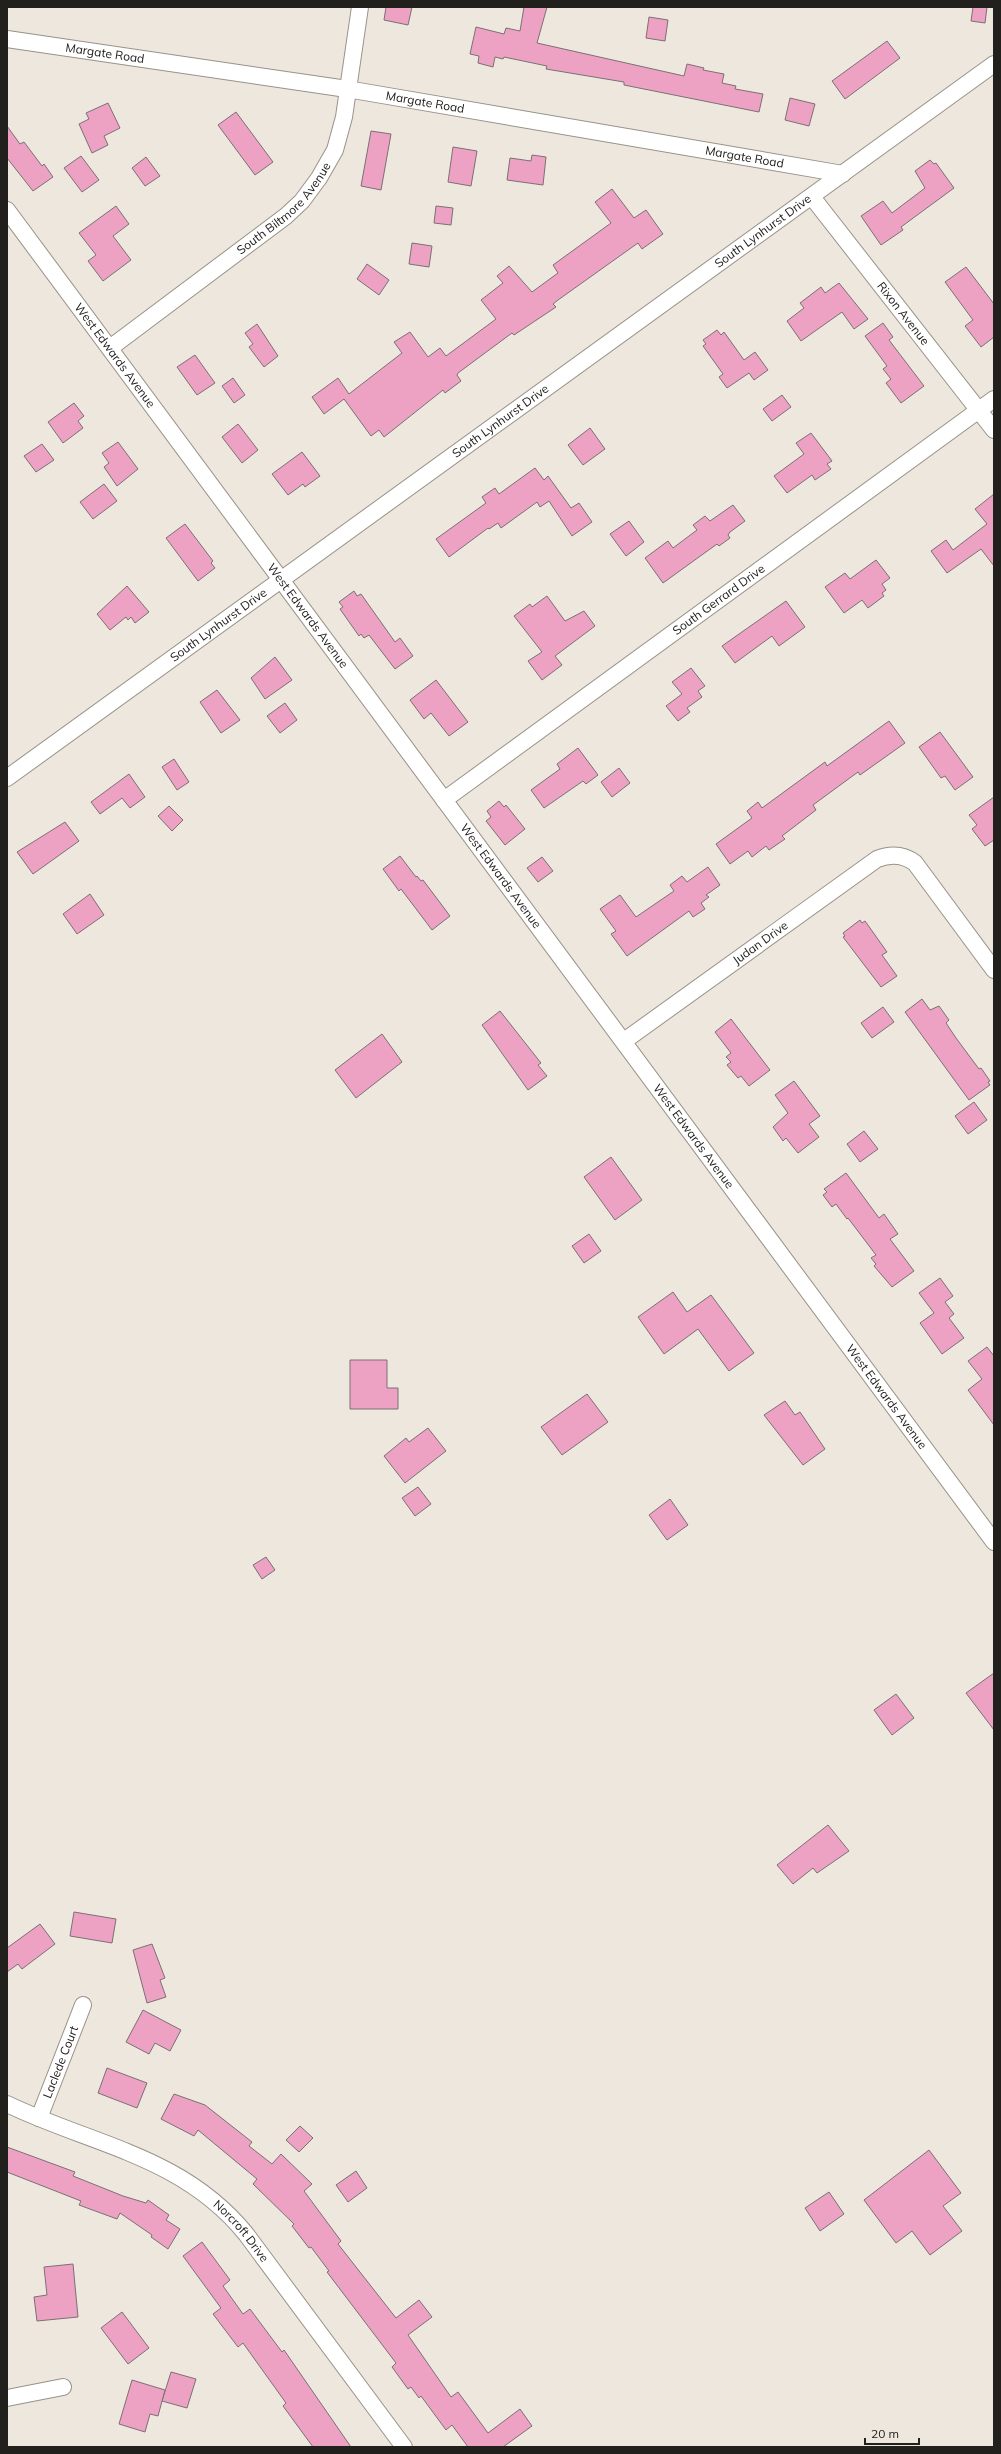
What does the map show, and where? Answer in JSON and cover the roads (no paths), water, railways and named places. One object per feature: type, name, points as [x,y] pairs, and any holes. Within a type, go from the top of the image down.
[{"type":"street","name":"South Biltmore Avenue","points":[[110,348],[286,216],[302,201],[336,150],[344,117],[360,7]]},
{"type":"street","name":"Margate Road","points":[[7,38],[347,89],[842,174]]},
{"type":"street","name":"South Lynhurst Drive","points":[[7,778],[994,64]]},
{"type":"street","name":"Rixon Avenue","points":[[812,197],[994,430]]},
{"type":"street","name":"West Edwards Avenue","points":[[7,210],[282,579],[994,1542]]},
{"type":"street","name":"South Gerrard Drive","points":[[444,800],[994,399]]},
{"type":"street","name":"Judan Drive","points":[[624,1041],[877,859],[892,855],[901,856],[915,864],[994,970]]},
{"type":"street","name":"Laclede Court","points":[[39,2118],[83,2005]]},
{"type":"street","name":"Norcroft Drive","points":[[7,2104],[39,2118],[146,2159],[176,2174],[217,2203],[246,2234],[404,2447]]},
{"type":"street","points":[[7,2398],[63,2387]]}]
